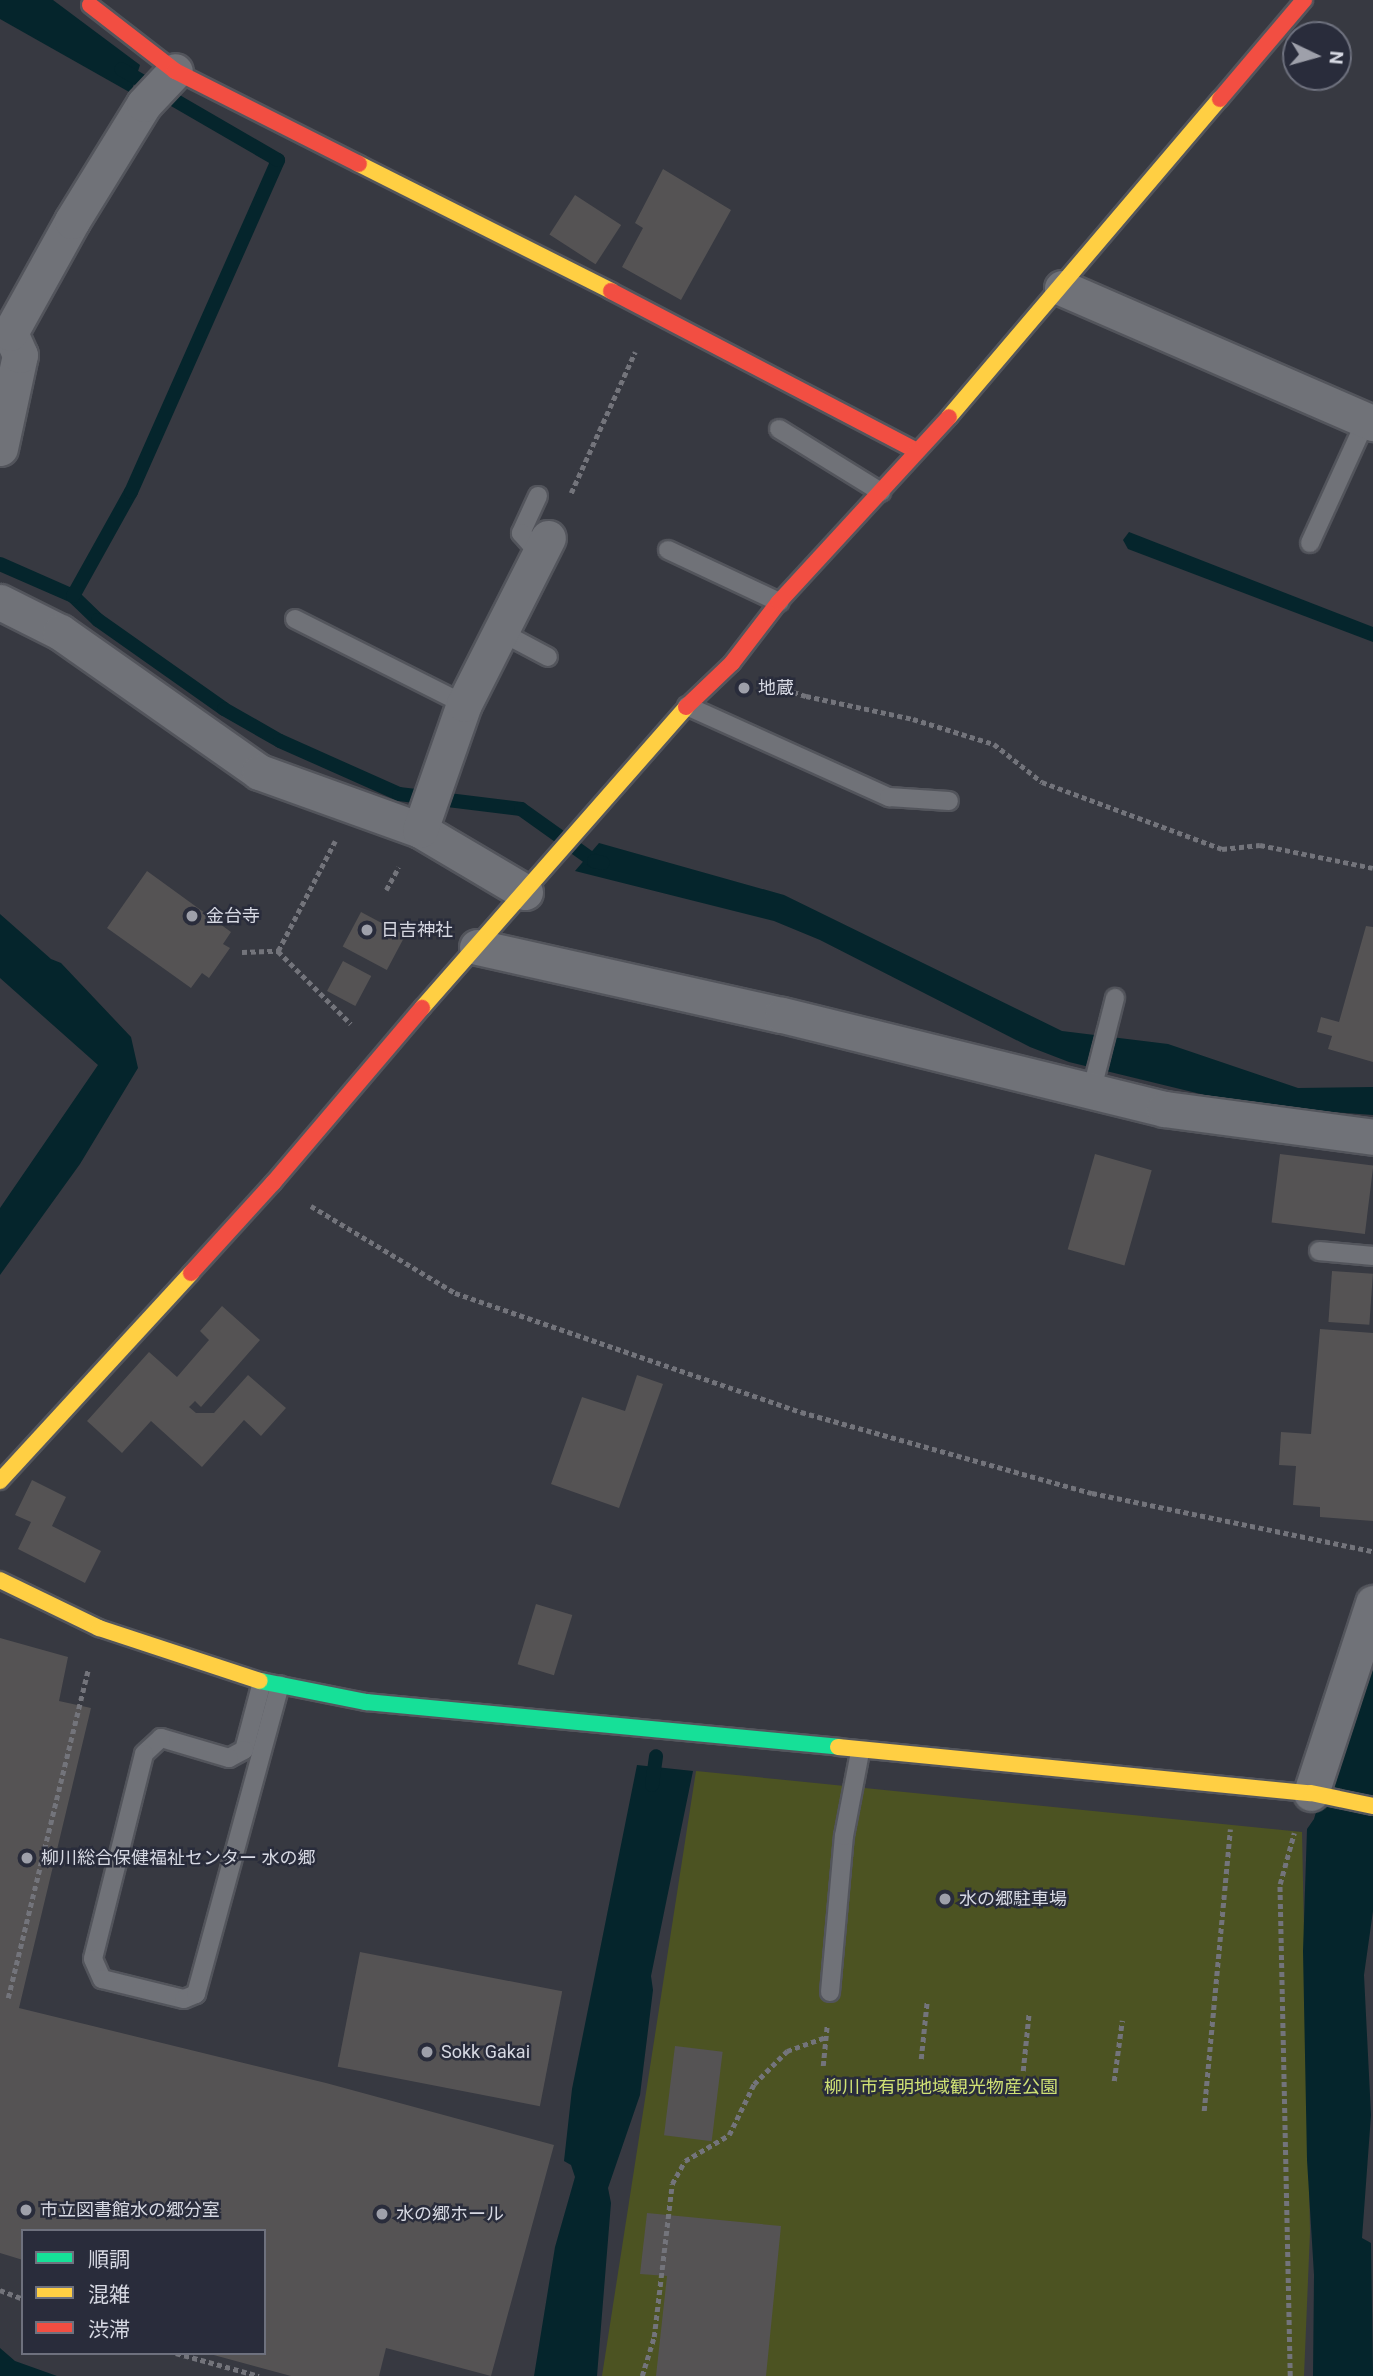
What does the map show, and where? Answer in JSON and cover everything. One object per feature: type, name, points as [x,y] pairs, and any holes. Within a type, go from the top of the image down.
[{"type":"street","points":[[0,1480],[273,1183],[381,1054],[687,706],[732,663],[779,602],[881,492],[1062,288],[1304,0]]},
{"type":"street","points":[[90,5],[175,71],[653,312],[917,451]]},
{"type":"street","points":[[0,448],[20,355],[5,330],[144,104],[175,71]]},
{"type":"street","points":[[1062,288],[1370,421]]},
{"type":"street","points":[[426,811],[464,704],[544,546]]},
{"type":"street","points":[[0,602],[60,632],[259,772],[354,806],[426,811],[525,892]]},
{"type":"street","points":[[477,947],[1093,1084],[1164,1109],[1373,1137]]},
{"type":"street","points":[[0,1580],[99,1628],[261,1682],[366,1702],[860,1752],[1311,1793],[1373,1806]]},
{"type":"street","points":[[1311,1793],[1373,1603]]},
{"type":"lane","points":[[1310,543],[1370,421]]},
{"type":"lane","points":[[779,429],[881,492]]},
{"type":"lane","points":[[538,496],[521,533],[544,546]]},
{"type":"lane","points":[[668,550],[779,602]]},
{"type":"lane","points":[[295,619],[464,704]]},
{"type":"lane","points":[[501,632],[548,657]]},
{"type":"lane","points":[[687,706],[889,797],[949,801]]},
{"type":"lane","points":[[1093,1084],[1113,1007]]},
{"type":"lane","points":[[1319,1251],[1373,1256]]},
{"type":"lane","points":[[261,1682],[244,1750],[229,1758],[161,1738],[144,1754],[93,1959],[102,1979],[184,1999],[196,1994],[281,1685]]},
{"type":"lane","points":[[830,1992],[844,1836],[860,1752]]},
{"type":"path","points":[[544,546],[588,459],[653,312]]},
{"type":"path","points":[[732,663],[755,679],[806,696],[913,719],[993,744],[1042,782],[1222,849],[1260,845],[1373,868]]},
{"type":"path","points":[[278,951],[354,806]]},
{"type":"path","points":[[242,952],[278,951],[381,1054]]},
{"type":"path","points":[[273,1183],[455,1293],[801,1412],[1092,1493],[1373,1551]]},
{"type":"path","points":[[8,1998],[99,1628]]},
{"type":"path","points":[[1204,2111],[1234,1787]]},
{"type":"path","points":[[1290,2376],[1280,1884],[1294,1832],[1311,1793]]},
{"type":"path","points":[[823,2066],[830,1992]]},
{"type":"path","points":[[921,2059],[927,2001]]},
{"type":"path","points":[[1023,2071],[1029,2012]]},
{"type":"path","points":[[1114,2081],[1122,2021]]},
{"type":"path","points":[[642,2376],[654,2337],[672,2184],[685,2161],[729,2135],[754,2084],[786,2052],[826,2037]]},
{"type":"path","points":[[0,2290],[21,2299]]},
{"type":"path","points":[[183,2355],[259,2376]]},
{"type":"green space","name":"柳川市有明地域観光物産公園","points":[[696,1771],[1302,1832],[1310,2232],[1304,2376],[602,2376]]},
{"type":"water","points":[[0,0],[53,0],[140,65],[131,93],[0,19]]},
{"type":"water","points":[[1129,532],[1373,627],[1373,642],[1128,549],[1123,540]]},
{"type":"water","points":[[599,843],[784,895],[1062,1031],[1168,1044],[1298,1088],[1373,1087],[1373,1115],[1250,1106],[1069,1062],[1030,1047],[820,940],[774,921],[575,871]]},
{"type":"water","points":[[0,914],[51,959],[61,963],[131,1037],[138,1068],[80,1164],[0,1275],[0,1208],[98,1065],[0,978]]},
{"type":"water","points":[[1373,1646],[1373,1911],[1364,1975],[1371,2115],[1362,2238],[1371,2243],[1373,2376],[1313,2376],[1314,2275],[1307,2160],[1303,1951],[1307,1829],[1314,1819],[1337,1739]]},
{"type":"water","points":[[637,1765],[693,1771],[651,1976],[653,1990],[640,2095],[608,2188],[611,2203],[597,2376],[534,2376],[555,2247],[575,2177],[571,2165],[564,2161],[572,2089]]},
{"type":"water","points":[[0,2348],[15,2361],[57,2376],[0,2376]]},
{"type":"building","points":[[663,169],[731,210],[681,300],[622,267],[643,228],[635,223]]},
{"type":"building","points":[[575,195],[621,225],[596,264],[549,234]]},
{"type":"building","points":[[147,871],[231,932],[223,944],[230,948],[209,978],[202,973],[191,988],[107,928]]},
{"type":"building","points":[[361,912],[405,935],[387,970],[343,946]]},
{"type":"building","points":[[1366,926],[1373,927],[1373,1062],[1328,1049],[1332,1036],[1317,1032],[1321,1017],[1339,1022]]},
{"type":"building","points":[[343,961],[371,976],[355,1006],[327,991]]},
{"type":"building","points":[[1095,1154],[1152,1170],[1124,1265],[1068,1249]]},
{"type":"building","points":[[1280,1154],[1373,1165],[1365,1234],[1272,1222]]},
{"type":"building","points":[[1332,1271],[1373,1274],[1369,1325],[1328,1322]]},
{"type":"building","points":[[222,1306],[260,1340],[201,1407],[195,1401],[189,1407],[196,1413],[214,1413],[248,1375],[286,1408],[261,1436],[244,1420],[202,1467],[151,1421],[122,1453],[87,1421],[149,1352],[177,1377],[209,1340],[200,1331]]},
{"type":"building","points":[[1320,1329],[1373,1333],[1373,1521],[1320,1517],[1320,1507],[1293,1505],[1296,1466],[1279,1465],[1281,1432],[1311,1434]]},
{"type":"building","points":[[637,1375],[663,1384],[619,1508],[551,1484],[582,1397],[625,1411]]},
{"type":"building","points":[[32,1480],[66,1497],[52,1526],[101,1551],[85,1583],[18,1549],[31,1522],[15,1515]]},
{"type":"building","points":[[536,1604],[572,1615],[554,1675],[518,1664]]},
{"type":"building","name":"柳川総合保健福祉センター 水の郷","points":[[0,1638],[68,1657],[59,1701],[91,1708],[19,2008],[326,2083],[554,2145],[491,2376],[386,2348],[379,2376],[291,2376],[214,2355],[266,2355],[266,2229],[21,2229],[21,2259],[0,2253]]},
{"type":"building","points":[[360,1952],[562,1991],[540,2106],[338,2067]]},
{"type":"building","points":[[675,2046],[723,2052],[712,2141],[664,2135]]},
{"type":"building","points":[[647,2213],[781,2226],[766,2376],[656,2376],[667,2276],[640,2274]]},
{"type":"waterway","points":[[73,596],[131,492],[278,160],[121,69]]},
{"type":"waterway","points":[[0,564],[73,596],[98,620],[224,709],[280,741],[399,794],[521,809],[594,861],[603,863]]},
{"type":"waterway","points":[[652,1785],[656,1756]]},
{"type":"traffic: fast","points":[[260,1681],[366,1702],[838,1747]]},
{"type":"traffic: slow","points":[[949,417],[1220,99]]},
{"type":"traffic: slow","points":[[359,164],[611,291]]},
{"type":"traffic: slow","points":[[422,1008],[686,707]]},
{"type":"traffic: slow","points":[[0,1481],[191,1273]]},
{"type":"traffic: slow","points":[[0,1580],[99,1628],[260,1681]]},
{"type":"traffic: slow","points":[[838,1747],[1311,1793],[1373,1806]]},
{"type":"traffic: jam","points":[[1220,99],[1304,0]]},
{"type":"traffic: jam","points":[[90,5],[175,71],[359,164]]},
{"type":"traffic: jam","points":[[611,291],[917,451]]},
{"type":"traffic: jam","points":[[686,707],[732,663],[779,602],[949,417]]},
{"type":"traffic: jam","points":[[191,1273],[273,1183],[422,1008]]},
{"type":"place","name":"地蔵","points":[[744,688]]},
{"type":"place","name":"金台寺","points":[[192,916]]},
{"type":"place","name":"日吉神社","points":[[367,930]]},
{"type":"place","name":"柳川総合保健福祉センター 水の郷","points":[[27,1858]]},
{"type":"place","name":"水の郷駐車場","points":[[945,1899]]},
{"type":"place","name":"Sokk Gakai","points":[[427,2052]]},
{"type":"place","name":"市立図書館水の郷分室","points":[[26,2210]]},
{"type":"place","name":"水の郷ホール","points":[[382,2214]]}]
